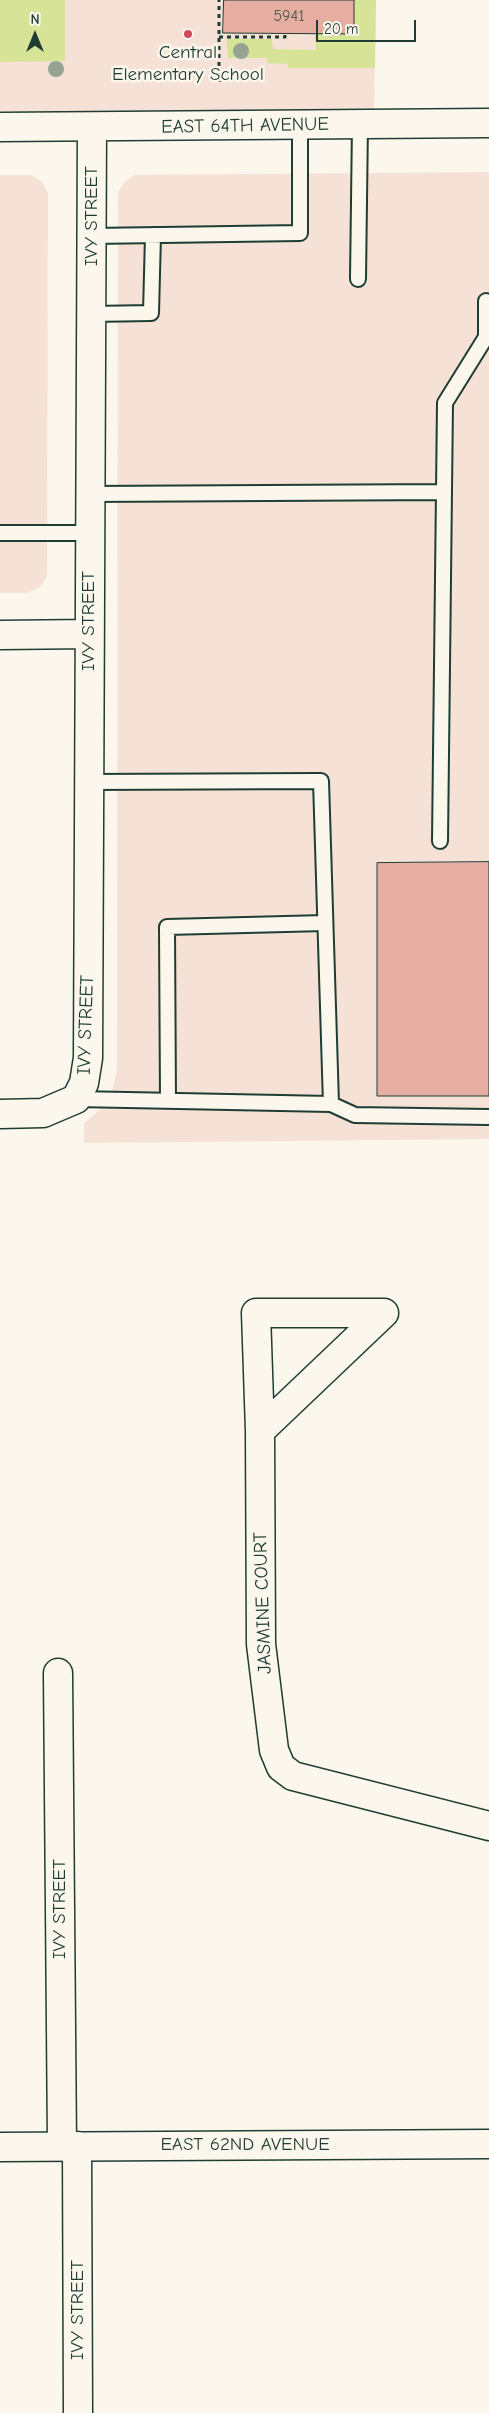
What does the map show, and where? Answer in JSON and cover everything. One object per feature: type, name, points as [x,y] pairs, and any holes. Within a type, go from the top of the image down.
[{"type":"street","name":"EAST 64TH AVENUE","points":[[0,127],[489,123]]},
{"type":"street","name":"IVY STREET","points":[[70,1102],[84,1083],[88,1058],[92,127]]},
{"type":"street","points":[[0,635],[89,634]]},
{"type":"street","points":[[0,1114],[43,1113],[70,1102]]},
{"type":"street","name":"JASMINE COURT","points":[[260,1431],[384,1313],[256,1313],[260,1431],[261,1644],[274,1750],[282,1767],[293,1776],[489,1826]]},
{"type":"street","name":"IVY STREET","points":[[58,1673],[69,2146],[78,2413]]},
{"type":"street","name":"EAST 62ND AVENUE","points":[[0,2147],[489,2144]]},
{"type":"lane","points":[[358,279],[360,124]]},
{"type":"lane","points":[[91,236],[300,233],[300,125]]},
{"type":"lane","points":[[91,314],[151,313],[153,235]]},
{"type":"lane","points":[[440,841],[445,403],[486,337],[486,301]]},
{"type":"lane","points":[[90,494],[443,492]]},
{"type":"lane","points":[[0,533],[90,533]]},
{"type":"lane","points":[[88,782],[322,781],[330,1104]]},
{"type":"lane","points":[[168,1101],[168,927],[325,923]]},
{"type":"lane","points":[[70,1102],[168,1101],[330,1104],[355,1115],[489,1117]]},
{"type":"path","points":[[219,0],[219,82]]},
{"type":"path","points":[[219,37],[285,37],[285,33]]},
{"type":"shaded area","name":"Central Elementary School","points":[[0,0],[376,0],[374,109],[300,114],[0,111]]},
{"type":"shaded area","points":[[489,172],[489,1139],[84,1143],[84,1123],[101,1109],[113,1089],[117,1068],[118,193],[124,182],[135,175]]},
{"type":"shaded area","points":[[0,175],[31,175],[42,182],[48,193],[47,576],[40,587],[28,593],[0,593]]},
{"type":"green space","points":[[0,0],[65,0],[65,61],[0,62]]},
{"type":"green space","points":[[354,0],[376,0],[375,68],[288,68],[288,64],[267,63],[267,58],[228,58],[227,39],[272,39],[273,49],[316,50],[315,33],[354,33]]},
{"type":"building","points":[[224,0],[354,0],[354,34],[223,33]]},
{"type":"building","points":[[489,862],[489,1096],[377,1096],[377,863]]},
{"type":"place","name":"Central Elementary School","points":[[188,34]]}]
